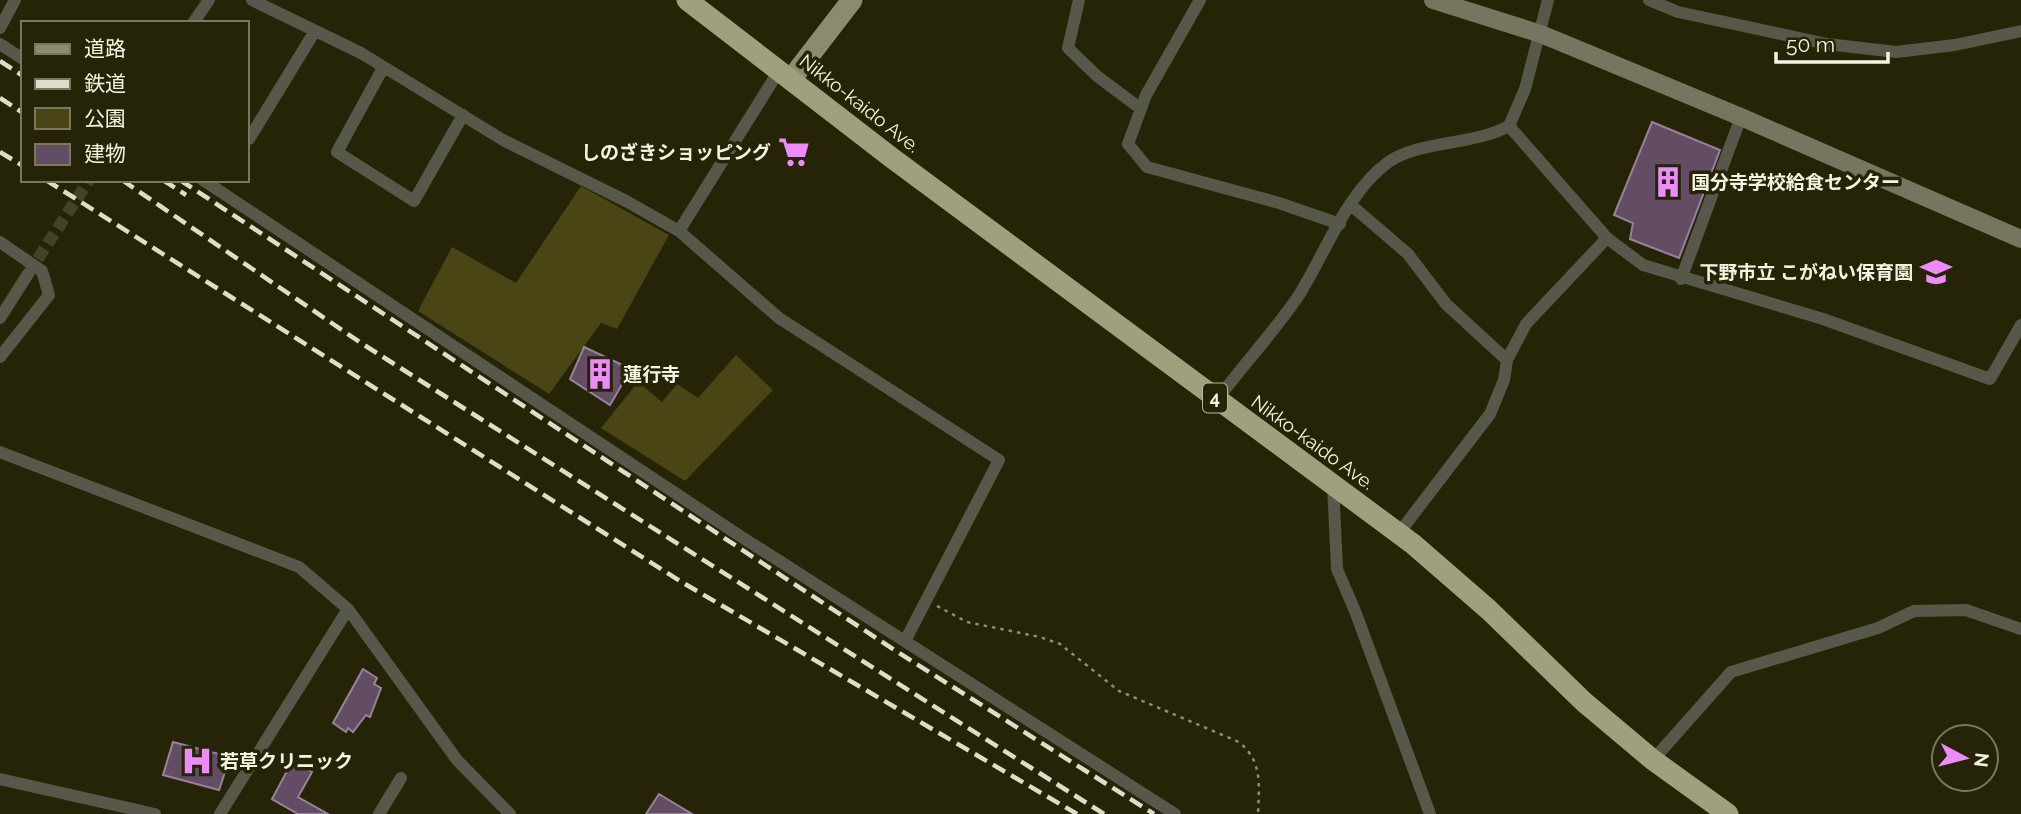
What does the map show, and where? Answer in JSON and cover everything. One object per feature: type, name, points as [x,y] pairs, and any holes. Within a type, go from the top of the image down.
[{"type":"highway","name":"Nikko-kaido Ave.","points":[[687,0],[786,73],[892,158],[1399,533],[1489,610],[1584,702],[1653,760],[1728,814]]},
{"type":"main road","points":[[786,73],[852,0]]},
{"type":"street","points":[[0,27],[15,0]]},
{"type":"street","points":[[194,21],[209,0]]},
{"type":"street","points":[[252,0],[383,68],[503,140],[626,201],[679,231],[779,318],[999,460],[928,602],[905,641]]},
{"type":"street","points":[[1079,0],[1068,48],[1097,76],[1141,109]]},
{"type":"street","points":[[1200,0],[1141,109],[1128,144],[1147,167],[1279,203],[1340,224]]},
{"type":"street","points":[[1433,0],[1541,34],[1741,117],[2021,239]]},
{"type":"street","points":[[1217,400],[1298,295],[1351,205],[1372,177],[1396,158],[1480,138],[1508,126],[1525,89],[1548,0]]},
{"type":"street","points":[[1649,0],[1678,12],[1827,44],[1896,52],[1955,45],[2021,31]]},
{"type":"street","points":[[249,139],[315,31]]},
{"type":"street","points":[[0,44],[21,58]]},
{"type":"street","points":[[383,68],[337,152],[414,201],[463,115]]},
{"type":"street","points":[[679,231],[786,73]]},
{"type":"street","points":[[1681,279],[1741,117]]},
{"type":"street","points":[[1508,126],[1607,238],[1643,265],[1681,279],[1823,319],[1990,379],[2021,325]]},
{"type":"street","points":[[206,182],[905,641],[1175,814]]},
{"type":"street","points":[[1351,205],[1408,254],[1446,304],[1507,360]]},
{"type":"street","points":[[1399,533],[1490,414],[1504,380],[1507,360],[1525,324],[1607,238]]},
{"type":"street","points":[[0,242],[42,271],[49,295],[0,357]]},
{"type":"street","points":[[0,318],[28,274]]},
{"type":"street","points":[[0,452],[299,567],[348,609],[457,760],[510,814]]},
{"type":"street","points":[[1333,484],[1336,569],[1355,611],[1430,814]]},
{"type":"street","points":[[220,814],[348,609]]},
{"type":"street","points":[[1653,760],[1731,672],[1878,628],[1914,611],[1966,610],[2021,629]]},
{"type":"street","points":[[379,814],[401,778]]},
{"type":"street","points":[[0,779],[155,814]]},
{"type":"path","points":[[928,602],[967,622],[1040,636],[1060,645],[1119,691],[1239,742],[1250,751],[1257,764],[1260,776],[1258,814]]},
{"type":"green space","points":[[581,186],[669,235],[617,329],[601,323],[549,394],[418,311],[452,247],[516,283]]},
{"type":"green space","points":[[736,355],[773,390],[685,481],[601,428],[638,382],[662,402],[677,384],[698,398]]},
{"type":"building","name":"国分寺学校給食センター","points":[[1652,122],[1720,150],[1679,258],[1630,239],[1633,223],[1614,215]]},
{"type":"building","name":"蓮行寺","points":[[584,347],[631,369],[610,405],[570,379]]},
{"type":"building","points":[[363,669],[377,678],[374,684],[381,688],[370,717],[366,715],[353,732],[348,728],[346,732],[333,723]]},
{"type":"building","points":[[173,742],[230,757],[219,790],[163,775]]},
{"type":"building","points":[[293,760],[312,772],[298,797],[328,814],[298,814],[272,799]]},
{"type":"building","points":[[659,794],[692,814],[646,814]]},
{"type":"tunnel","points":[[28,274],[88,182]]},
{"type":"railway","points":[[0,61],[21,75]]},
{"type":"railway","points":[[0,98],[21,112]]},
{"type":"railway","points":[[0,152],[21,165]]},
{"type":"railway","points":[[49,182],[680,581],[1077,814]]},
{"type":"railway","points":[[125,182],[361,343],[1104,814]]},
{"type":"railway","points":[[166,182],[186,195]]},
{"type":"railway","points":[[183,182],[896,651],[1154,814]]},
{"type":"place","name":"しのざきショッピング","points":[[794,152]]},
{"type":"place","name":"国分寺学校給食センター","points":[[1668,182]]},
{"type":"place","name":"下野市立 こがねい保育園","points":[[1936,272]]},
{"type":"place","name":"蓮行寺","points":[[600,374]]},
{"type":"place","name":"若草クリニック","points":[[197,761]]}]
